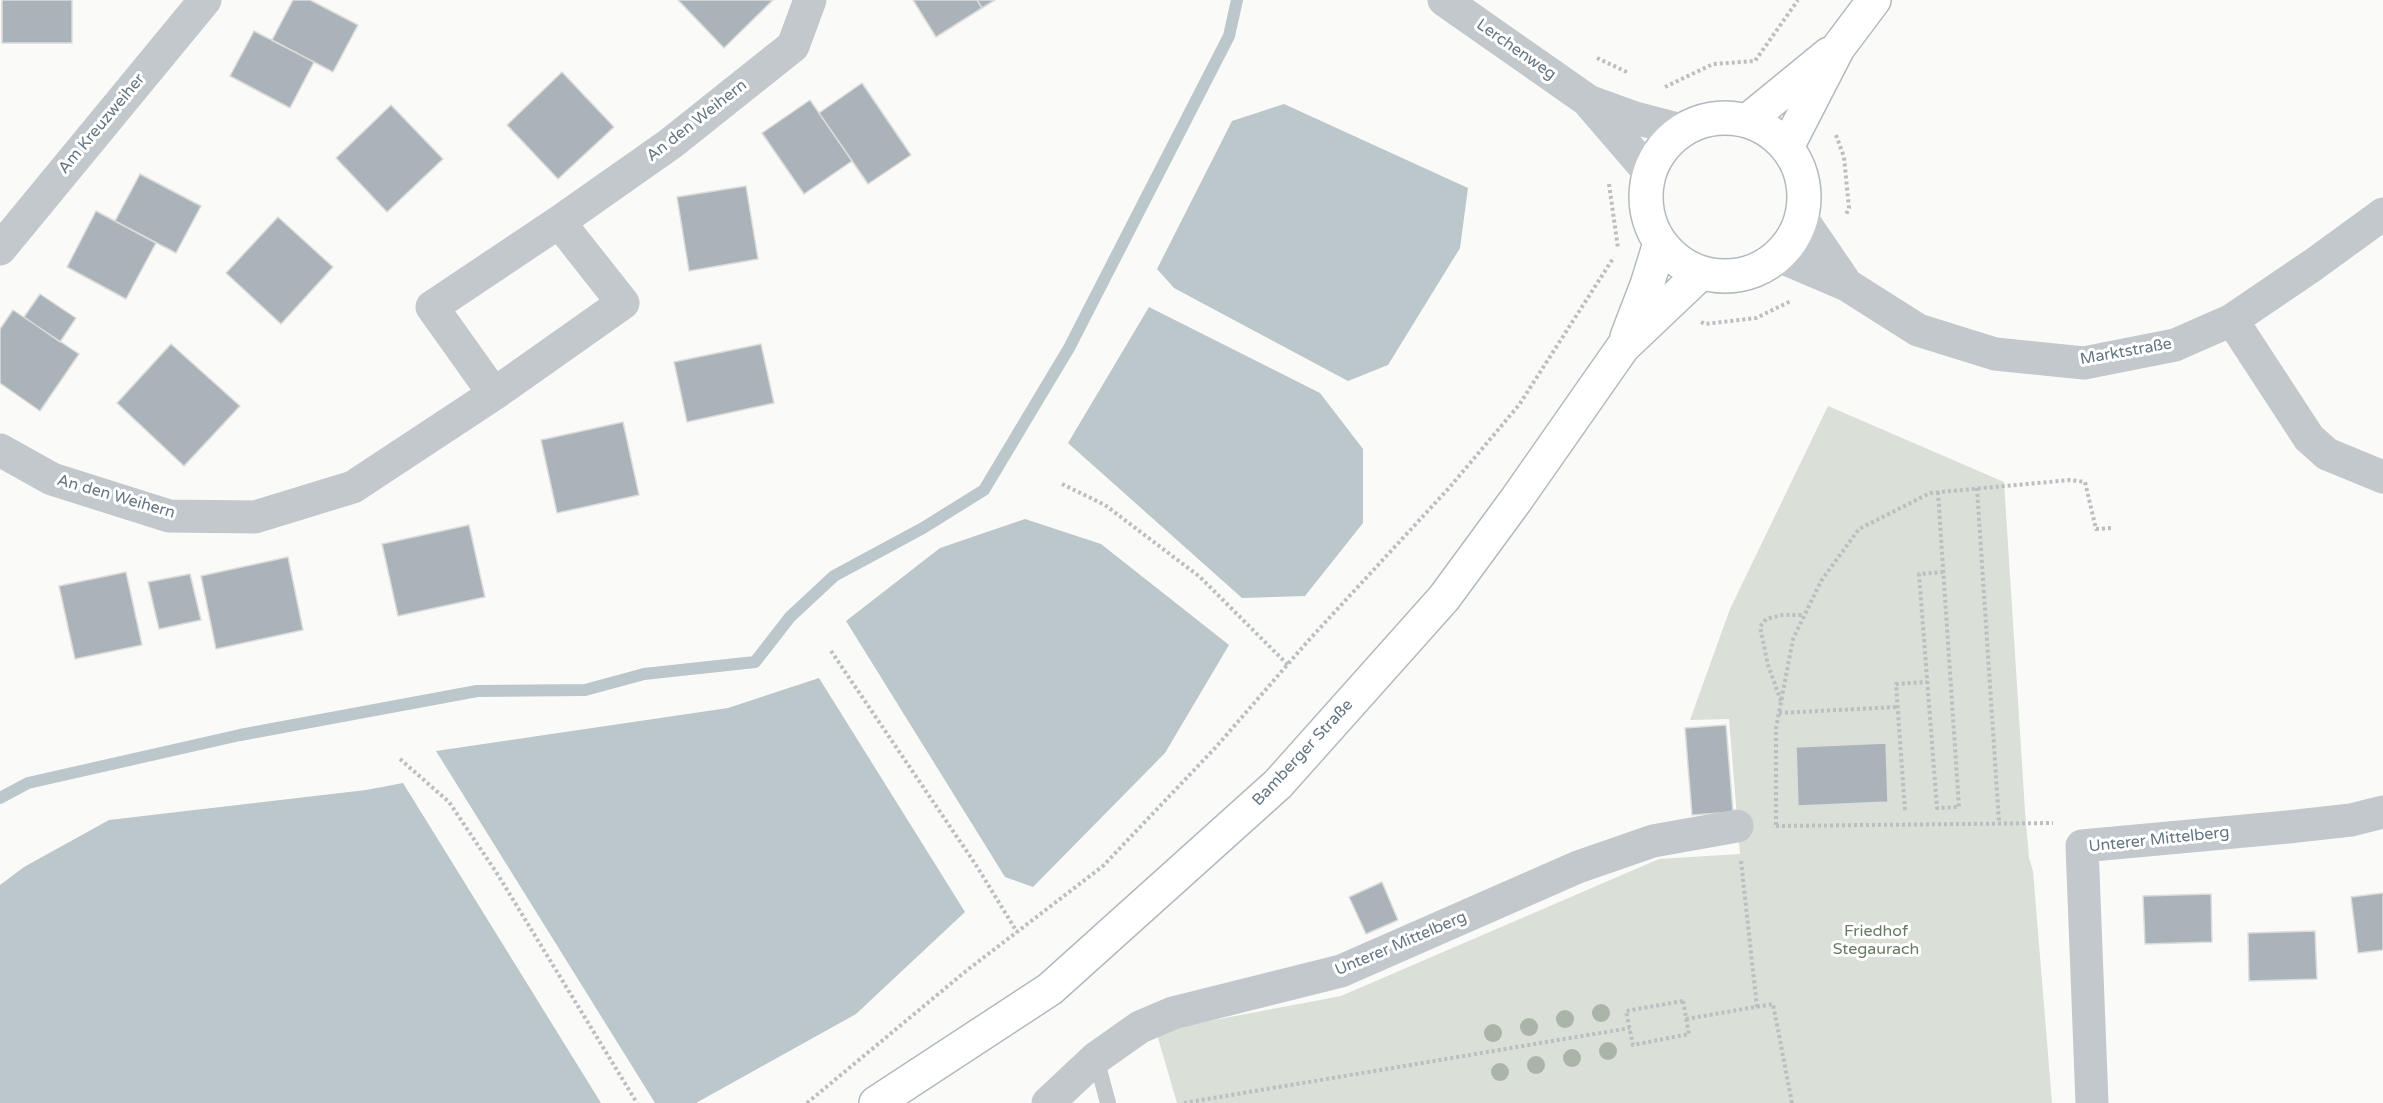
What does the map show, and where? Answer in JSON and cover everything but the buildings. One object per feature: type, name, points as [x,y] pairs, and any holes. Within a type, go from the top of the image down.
[{"type":"main road","points":[[1787,147],[1838,48],[1874,0]]},
{"type":"main road","points":[[1747,121],[1838,48]]},
{"type":"main road","points":[[1724,117],[1747,121],[1769,131],[1787,147],[1800,169],[1805,194],[1802,219],[1793,239],[1779,256],[1761,268],[1742,275],[1721,277],[1701,273],[1671,256],[1660,243],[1649,221],[1645,196],[1649,172],[1662,149],[1681,130],[1702,121],[1724,117]]},
{"type":"main road","name":"Bamberger Straße","points":[[1623,347],[1647,285],[1660,243]]},
{"type":"main road","name":"Bamberger Straße","points":[[878,1102],[1050,989],[1278,784],[1444,598],[1623,347],[1701,273]]},
{"type":"street","name":"An den Weihern","points":[[494,394],[432,307],[670,144],[793,46],[810,0]]},
{"type":"street","name":"Lerchenweg","points":[[1444,0],[1628,128],[1649,172]]},
{"type":"street","name":"Am Kreuzweiher","points":[[0,249],[192,4]]},
{"type":"street","points":[[1628,128],[1681,130]]},
{"type":"street","name":"Marktstraße","points":[[1779,256],[1847,285],[1918,330],[1995,354],[2084,363],[2175,345],[2232,320],[2383,214]]},
{"type":"street","name":"Marktstraße","points":[[1802,219],[1847,285]]},
{"type":"street","name":"An den Weihern","points":[[0,450],[52,479],[169,516],[255,517],[353,488],[494,394],[623,303],[559,222]]},
{"type":"street","points":[[2232,320],[2309,438],[2327,454],[2383,477]]},
{"type":"street","name":"Unterer Mittelberg","points":[[2092,1103],[2082,846],[2171,840],[2330,822],[2383,812]]},
{"type":"street","name":"Unterer Mittelberg","points":[[1048,1103],[1096,1058],[1140,1026],[1173,1013],[1341,971],[1578,867],[1653,841],[1737,826]]},
{"type":"lane","points":[[1096,1058],[1108,1103]]},
{"type":"path","points":[[807,1103],[966,971],[1103,866],[1216,747],[1288,664],[1449,488],[1519,405],[1587,303],[1618,250],[1608,184],[1628,128],[1666,86],[1713,64],[1755,61],[1798,0]]},
{"type":"path","points":[[1591,55],[1638,77]]},
{"type":"path","points":[[1657,84],[1666,86]]},
{"type":"path","points":[[1776,826],[1776,728],[1793,639],[1821,581],[1859,529],[1938,492],[2070,480],[2085,482],[2096,529],[2113,528]]},
{"type":"path","points":[[1062,484],[1105,505],[1200,577],[1288,664]]},
{"type":"path","points":[[1977,488],[1999,822]]},
{"type":"path","points":[[1938,492],[1959,807],[1937,808],[1919,574],[1943,572]]},
{"type":"path","points":[[1781,702],[1768,665],[1760,627],[1766,619],[1782,615],[1804,615]]},
{"type":"path","points":[[831,651],[976,865],[1017,932]]},
{"type":"path","points":[[1905,810],[1896,684],[1927,682]]},
{"type":"path","points":[[1779,713],[1897,707]]},
{"type":"path","points":[[400,759],[449,802],[498,875],[637,1103]]},
{"type":"path","points":[[1785,826],[2051,821],[2082,846]]},
{"type":"path","points":[[1737,826],[1757,1007]]},
{"type":"path","points":[[1683,1001],[1686,1018],[1689,1035],[1633,1045],[1626,1011],[1683,1001]]},
{"type":"path","points":[[1686,1018],[1773,1004],[1792,1103]]},
{"type":"path","points":[[1184,1103],[1630,1028]]},
{"type":"green space","name":"Friedhof Stegaurach","points":[[1828,406],[2004,482],[2025,811],[2029,858],[2033,871],[2052,1103],[1177,1103],[1156,1031],[1341,996],[1659,859],[1740,854],[1729,719],[1690,720],[1730,609]]},
{"type":"shaded area","points":[[1284,104],[1468,188],[1460,248],[1388,365],[1348,381],[1174,288],[1157,269],[1232,121]]},
{"type":"shaded area","points":[[1149,307],[1320,393],[1363,449],[1363,523],[1305,596],[1242,598],[1068,443]]},
{"type":"shaded area","points":[[1025,519],[1101,544],[1229,645],[1165,753],[1033,887],[1005,877],[846,621],[940,548]]},
{"type":"shaded area","points":[[819,678],[965,912],[856,1014],[696,1103],[655,1103],[436,751],[728,708]]},
{"type":"shaded area","points":[[403,783],[601,1103],[0,1103],[0,885],[24,867],[109,820],[366,790]]},
{"type":"waterway","points":[[0,798],[28,783],[240,735],[477,691],[585,690],[644,674],[755,662],[790,617],[834,576],[923,528],[984,490],[1069,348],[1229,36],[1237,0]]}]
